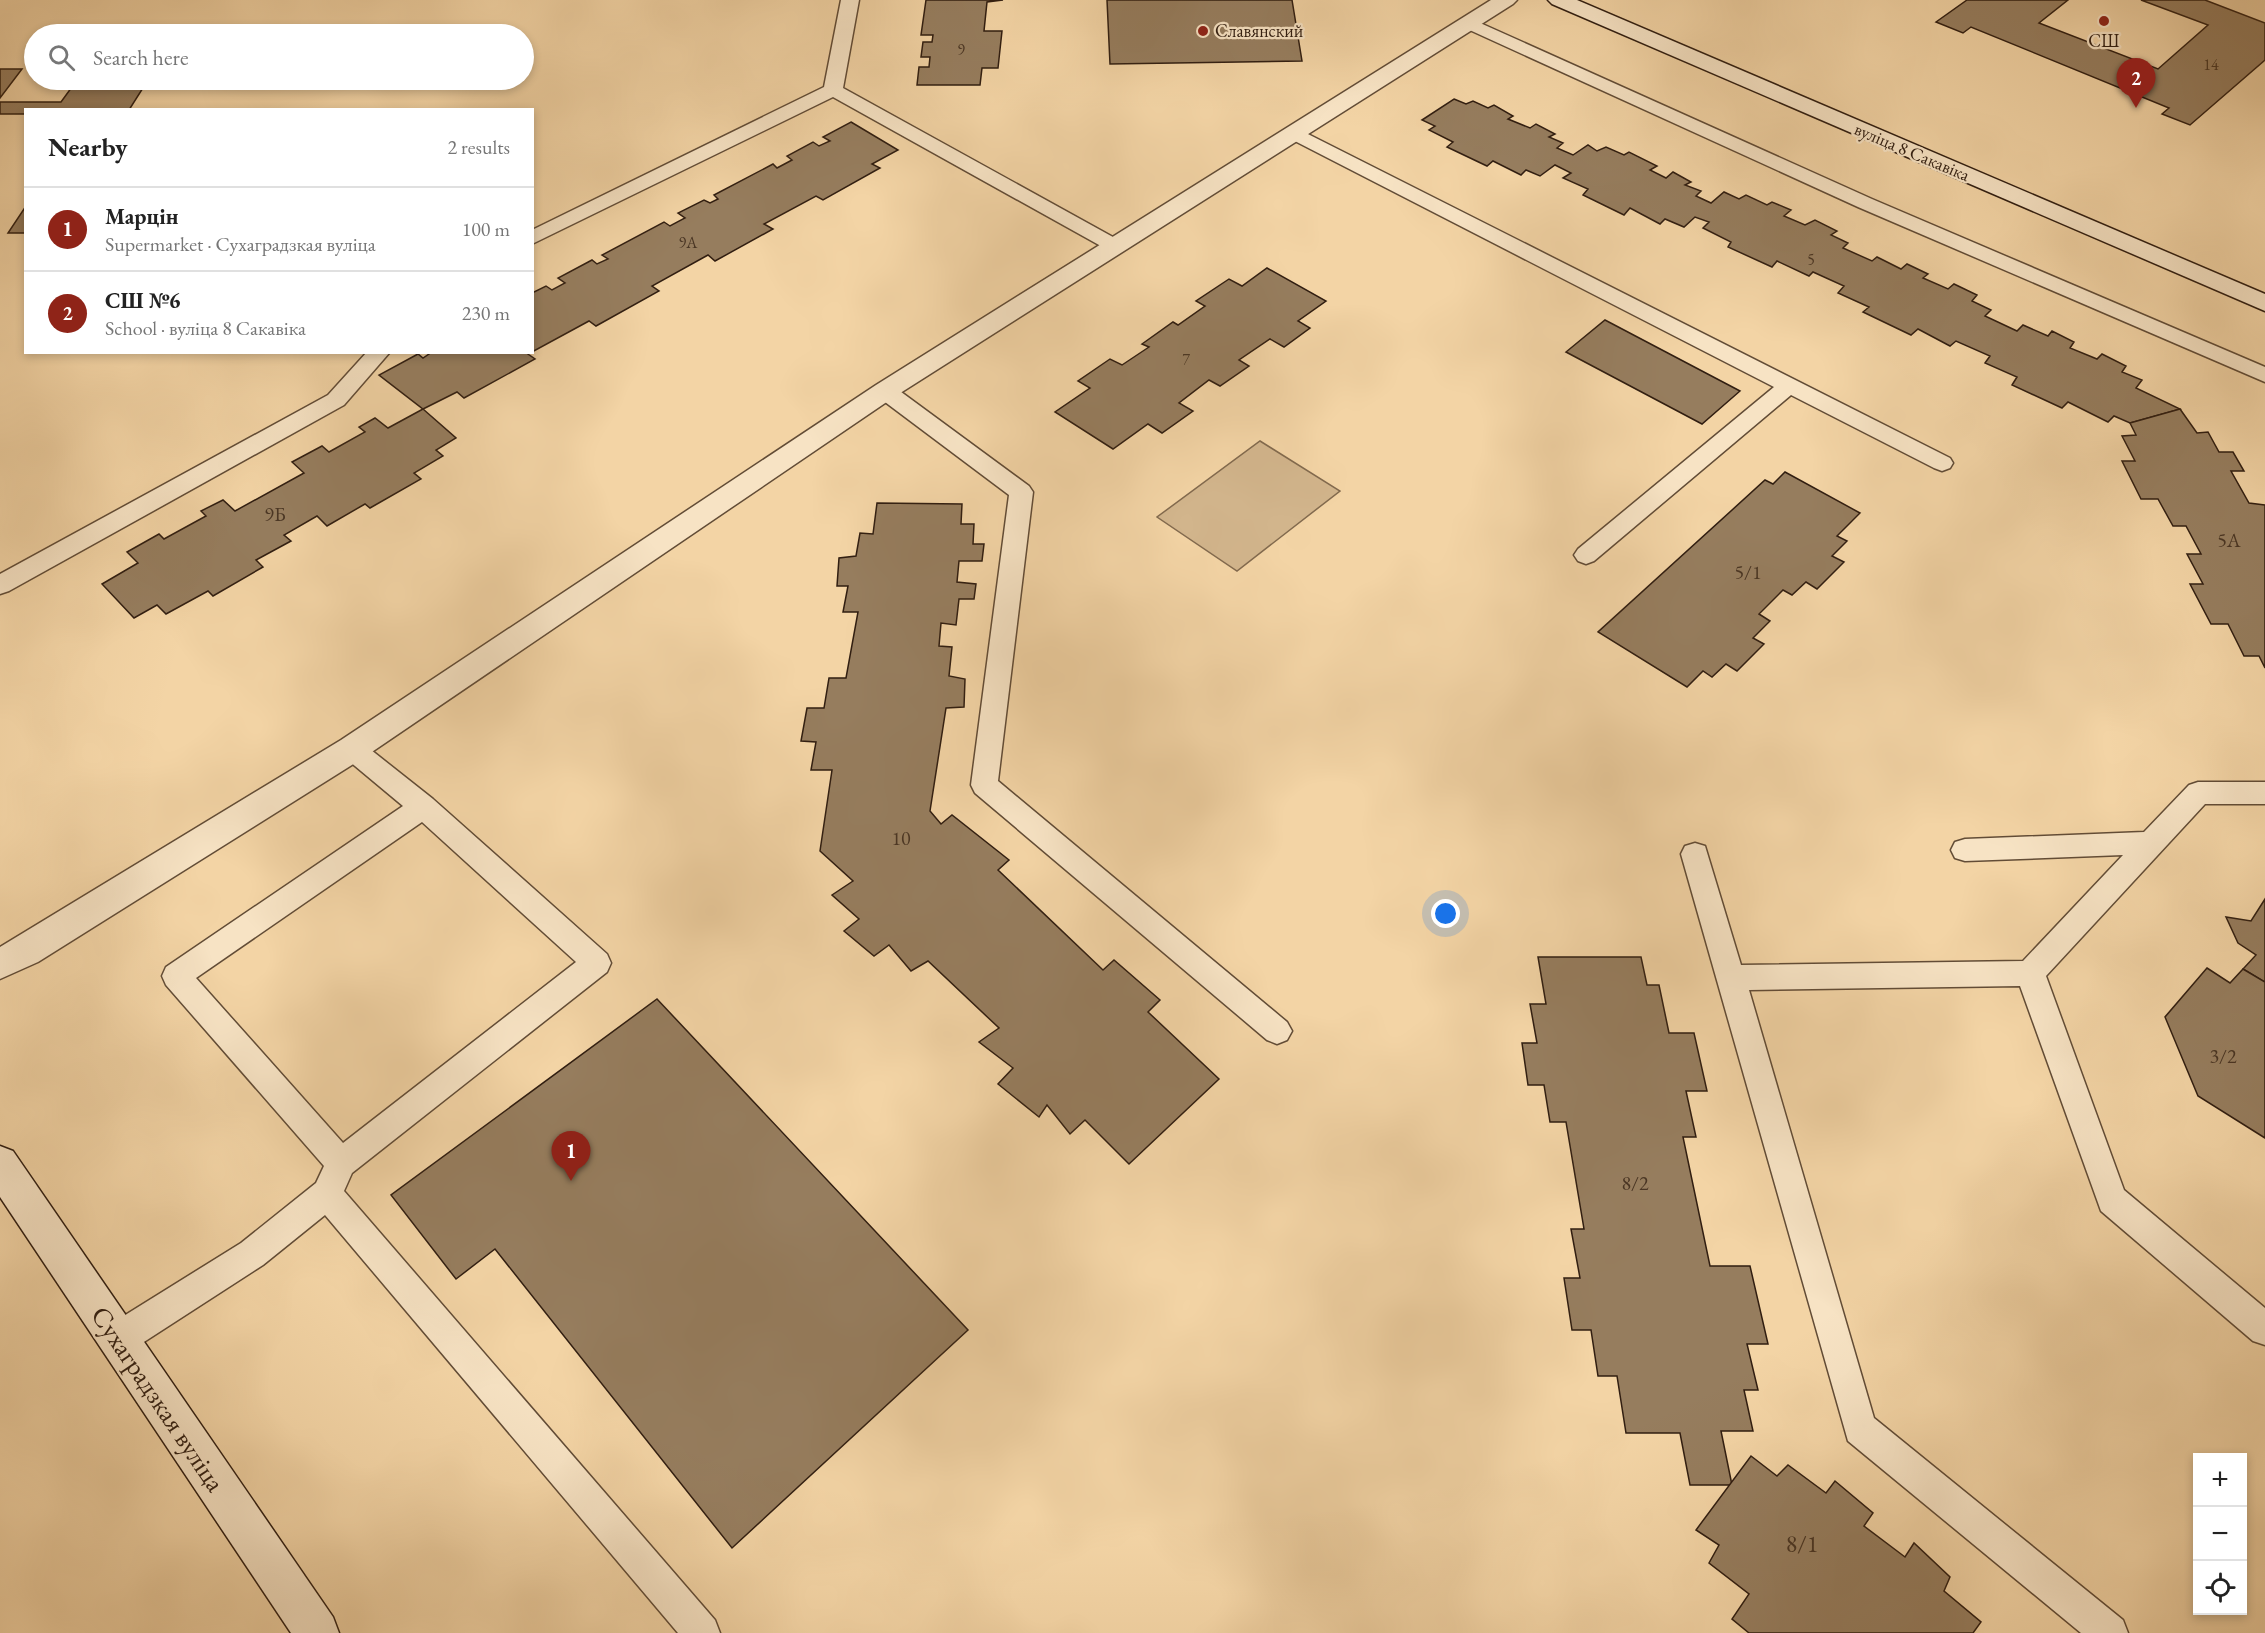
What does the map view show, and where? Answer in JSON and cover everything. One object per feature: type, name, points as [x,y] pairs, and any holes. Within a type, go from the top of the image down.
[{"type":"street","points":[[0,964],[26,951],[352,749],[885,391],[1506,0]]},
{"type":"street","name":"вуліца 8 Сакавіка","points":[[1558,0],[2265,303]]},
{"type":"street","name":"Сухаградзкая вуліца","points":[[0,1164],[317,1633]]},
{"type":"lane","points":[[833,90],[850,0]]},
{"type":"lane","points":[[1469,23],[1671,117],[2065,291],[2265,375]]},
{"type":"lane","points":[[534,237],[833,90]]},
{"type":"lane","points":[[833,90],[1114,246]]},
{"type":"lane","points":[[1294,133],[1942,463]]},
{"type":"lane","points":[[0,585],[336,400],[378,354]]},
{"type":"lane","points":[[1586,555],[1790,386]]},
{"type":"lane","points":[[885,391],[1021,492],[984,785],[1276,1031]]},
{"type":"lane","points":[[118,1340],[252,1254],[327,1194],[340,1163],[597,963],[423,807],[352,749]]},
{"type":"lane","points":[[1730,978],[2030,973],[2198,793],[2265,793]]},
{"type":"lane","points":[[340,1163],[176,976],[423,807]]},
{"type":"lane","points":[[1965,850],[2152,843]]},
{"type":"lane","points":[[1695,854],[1860,1429],[2110,1633]]},
{"type":"lane","points":[[2030,973],[2112,1200],[2265,1329]]},
{"type":"lane","points":[[327,1194],[702,1633]]},
{"type":"shaded area","points":[[1260,441],[1340,491],[1237,571],[1157,517]]},
{"type":"building","points":[[926,0],[1003,0],[987,2],[984,31],[1002,31],[998,68],[982,68],[980,85],[917,85],[919,67],[929,67],[930,57],[921,57],[923,42],[932,42],[933,35],[921,35]]},
{"type":"building","name":"Славянский","points":[[1107,0],[1292,0],[1302,61],[1110,64]]},
{"type":"building","points":[[1967,0],[2068,0],[2039,23],[2158,69],[2208,25],[2141,0],[2205,0],[2265,23],[2265,60],[2190,125],[2162,114],[2169,108],[1971,27],[1963,33],[1936,22]]},
{"type":"building","points":[[0,69],[22,69],[0,98]]},
{"type":"building","points":[[70,90],[142,90],[130,108],[24,108],[24,114],[0,114],[0,102],[61,102]]},
{"type":"building","points":[[1454,99],[1466,104],[1473,101],[1488,108],[1494,105],[1513,116],[1508,119],[1530,128],[1536,124],[1555,134],[1549,137],[1563,143],[1557,148],[1573,155],[1588,145],[1597,151],[1606,147],[1624,155],[1629,152],[1657,166],[1650,170],[1666,178],[1673,172],[1691,182],[1685,185],[1701,191],[1696,196],[1711,203],[1724,192],[1739,199],[1746,195],[1767,205],[1772,202],[1791,210],[1784,216],[1805,225],[1815,220],[1837,231],[1831,235],[1848,243],[1843,248],[1872,261],[1877,257],[1901,269],[1907,264],[1928,274],[1923,278],[1948,289],[1954,284],[1977,295],[1972,301],[1991,310],[1985,316],[2017,331],[2023,325],[2048,336],[2052,331],[2074,342],[2070,348],[2097,359],[2102,354],[2126,366],[2122,372],[2142,380],[2136,388],[2180,409],[2130,423],[2114,416],[2108,422],[2068,402],[2062,408],[2012,385],[2017,377],[1985,363],[1990,356],[1956,341],[1950,346],[1918,329],[1911,335],[1863,312],[1869,307],[1838,293],[1844,286],[1813,272],[1809,276],[1777,261],[1772,267],[1728,247],[1731,242],[1703,228],[1709,222],[1695,217],[1684,227],[1665,219],[1660,224],[1630,208],[1624,215],[1583,195],[1588,189],[1563,178],[1571,173],[1555,165],[1540,176],[1526,170],[1521,175],[1493,161],[1487,166],[1447,147],[1453,142],[1429,130],[1435,126],[1422,120]]},
{"type":"building","points":[[851,122],[898,150],[872,164],[880,168],[823,200],[816,196],[764,224],[773,229],[715,261],[708,255],[652,286],[659,291],[596,326],[589,321],[534,351],[534,292],[546,286],[552,290],[565,283],[558,278],[592,260],[597,264],[608,259],[602,255],[664,222],[670,226],[685,218],[678,213],[704,200],[710,203],[718,199],[714,195],[773,164],[777,168],[792,160],[787,156],[813,142],[819,146],[830,141],[823,137]]},
{"type":"building","points":[[24,209],[24,233],[8,233]]},
{"type":"building","points":[[1267,268],[1326,301],[1298,321],[1310,328],[1284,347],[1270,339],[1239,360],[1249,366],[1220,386],[1209,380],[1179,403],[1193,411],[1162,433],[1148,424],[1113,449],[1055,412],[1090,388],[1078,381],[1110,359],[1122,365],[1149,347],[1142,344],[1173,322],[1178,325],[1205,306],[1196,301],[1229,279],[1242,286]]},
{"type":"building","points":[[1605,320],[1740,391],[1702,424],[1566,352]]},
{"type":"building","points":[[418,354],[423,358],[429,354],[528,354],[535,359],[464,398],[457,392],[423,409],[379,375]]},
{"type":"building","points":[[423,409],[456,438],[436,450],[443,456],[414,473],[421,479],[370,508],[365,504],[327,526],[317,516],[284,535],[291,541],[256,560],[263,567],[213,596],[208,591],[166,614],[157,605],[134,618],[102,584],[138,563],[127,552],[159,534],[164,539],[206,516],[201,511],[223,500],[235,511],[304,473],[292,462],[322,446],[329,452],[365,432],[359,427],[375,418],[388,428]]},
{"type":"building","points":[[2180,409],[2197,433],[2208,432],[2219,452],[2233,452],[2244,471],[2231,471],[2249,503],[2265,505],[2265,668],[2259,656],[2244,656],[2228,624],[2211,624],[2190,584],[2203,584],[2187,554],[2201,554],[2186,526],[2173,526],[2158,499],[2141,499],[2122,461],[2135,461],[2122,436],[2136,435],[2130,423]]},
{"type":"building","points":[[1785,472],[1860,513],[1837,536],[1847,541],[1832,556],[1844,562],[1817,589],[1806,582],[1792,595],[1783,590],[1759,614],[1770,621],[1753,638],[1764,644],[1737,671],[1726,664],[1712,677],[1703,671],[1687,687],[1598,632],[1765,480],[1773,484]]},
{"type":"building","points":[[877,503],[962,504],[961,524],[974,524],[973,544],[984,544],[982,561],[959,561],[957,582],[976,584],[974,599],[959,599],[956,625],[941,623],[939,646],[952,647],[949,676],[965,679],[964,707],[946,708],[930,811],[941,824],[952,815],[1009,860],[998,870],[1103,970],[1114,960],[1160,1000],[1148,1012],[1219,1079],[1129,1164],[1085,1120],[1070,1134],[1047,1105],[1039,1117],[998,1084],[1013,1068],[979,1042],[999,1028],[928,961],[911,971],[889,945],[874,956],[844,931],[859,919],[832,895],[853,881],[820,851],[832,770],[811,770],[816,742],[801,741],[807,708],[824,708],[829,678],[846,678],[858,612],[843,612],[848,586],[837,586],[839,558],[856,556],[860,533],[873,534]]},
{"type":"building","points":[[2265,899],[2265,982],[2243,969],[2256,955],[2238,943],[2226,917],[2251,921]]},
{"type":"building","points":[[1538,957],[1641,957],[1647,985],[1659,985],[1669,1033],[1694,1033],[1707,1091],[1686,1091],[1696,1137],[1683,1137],[1710,1266],[1750,1266],[1768,1344],[1747,1344],[1758,1390],[1744,1390],[1753,1431],[1721,1431],[1732,1485],[1690,1485],[1680,1433],[1626,1433],[1617,1376],[1598,1376],[1591,1330],[1572,1330],[1564,1278],[1580,1278],[1571,1229],[1584,1229],[1566,1122],[1550,1122],[1544,1085],[1528,1085],[1522,1043],[1537,1043],[1530,1004],[1546,1004]]},
{"type":"building","points":[[2207,968],[2230,983],[2243,969],[2265,982],[2265,1138],[2198,1096],[2165,1017]]},
{"type":"building","points":[[657,999],[968,1330],[732,1548],[495,1249],[456,1279],[391,1195]]},
{"type":"building","points":[[1751,1456],[1777,1476],[1788,1465],[1826,1493],[1835,1481],[1873,1513],[1864,1526],[1905,1557],[1914,1543],[1950,1577],[1944,1591],[1981,1622],[1973,1633],[1749,1633],[1732,1619],[1749,1594],[1709,1563],[1719,1545],[1696,1530]]},
{"type":"place","name":"СШ","points":[[2104,21]]},
{"type":"place","name":"Славянский","points":[[1203,31]]},
{"type":"place","name":"СШ №6","points":[[2136,108]]},
{"type":"place","name":"Марцін","points":[[571,1181]]}]
